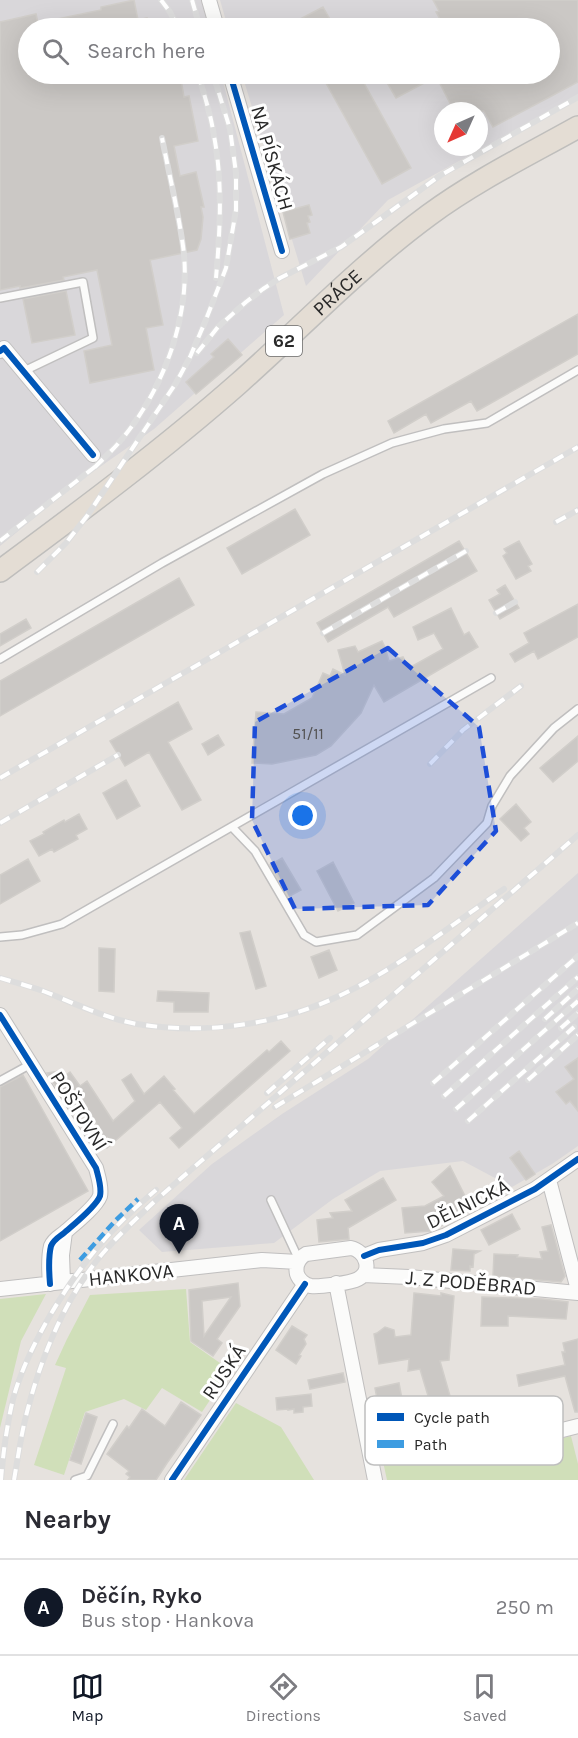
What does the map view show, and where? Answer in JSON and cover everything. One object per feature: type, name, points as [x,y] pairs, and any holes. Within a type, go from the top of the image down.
[{"type":"main road","name":"PRÁCE","points":[[0,572],[168,443],[239,382],[366,266],[431,214],[496,173],[578,127]]},
{"type":"street","points":[[209,0],[214,18]]},
{"type":"street","name":"NA PÍSKÁCH","points":[[233,84],[282,251]]},
{"type":"street","points":[[2,345],[93,455]]},
{"type":"street","name":"POŠTOVNÍ","points":[[0,1015],[96,1168],[100,1184],[100,1195],[93,1206],[55,1239],[51,1246],[49,1271],[57,1283]]},
{"type":"street","name":"DĚLNICKÁ","points":[[364,1256],[379,1250],[440,1238],[493,1212],[549,1180],[578,1160]]},
{"type":"street","points":[[549,1180],[578,1291]]},
{"type":"street","points":[[305,1284],[297,1275],[299,1261],[309,1253],[357,1249],[364,1256],[367,1265],[363,1275]]},
{"type":"street","name":"HANKOVA","points":[[0,1289],[262,1260],[299,1261]]},
{"type":"street","name":"J. Z PODĚBRAD","points":[[305,1284],[314,1286],[336,1283],[355,1280],[363,1275],[578,1291]]},
{"type":"street","points":[[336,1283],[365,1429]]},
{"type":"street","name":"RUSKÁ","points":[[172,1480],[305,1284]]},
{"type":"street","points":[[563,1430],[578,1426]]},
{"type":"street","points":[[372,1465],[375,1480]]},
{"type":"lane","points":[[0,298],[83,282],[93,338],[24,371]]},
{"type":"lane","points":[[0,659],[162,563],[323,474],[392,443],[444,429],[487,423],[578,370]]},
{"type":"lane","points":[[0,938],[22,935],[62,924],[491,678]]},
{"type":"lane","points":[[232,827],[255,851],[304,935],[316,942],[357,935],[434,878],[487,823],[492,806],[510,776],[554,728],[578,710]]},
{"type":"lane","points":[[0,1081],[31,1064]]},
{"type":"lane","points":[[271,1200],[299,1261]]},
{"type":"lane","points":[[75,1480],[87,1476],[113,1424]]},
{"type":"highlighted area","points":[[388,648],[479,727],[496,831],[428,905],[295,909],[252,820],[255,722]]},
{"type":"shaded area","points":[[0,0],[201,0],[206,18],[18,18],[18,84],[224,84],[284,315],[154,429],[77,483],[0,546]]},
{"type":"shaded area","points":[[220,0],[578,0],[578,96],[488,145],[488,102],[434,102],[434,156],[468,156],[388,200],[306,286],[245,84],[560,84],[560,18],[225,18]]},
{"type":"shaded area","points":[[578,873],[578,1146],[512,1187],[463,1161],[380,1171],[333,1199],[274,1243],[162,1252],[139,1230],[212,1164],[282,1114],[368,1059]]},
{"type":"green space","points":[[186,1289],[190,1342],[230,1370],[202,1412],[162,1388],[146,1410],[124,1399],[85,1412],[64,1475],[34,1465],[66,1368],[55,1365],[90,1295]]},
{"type":"green space","points":[[46,1294],[21,1341],[0,1428],[0,1299]]},
{"type":"green space","points":[[236,1403],[281,1427],[314,1480],[184,1480]]},
{"type":"green space","points":[[571,1436],[578,1464],[578,1480],[387,1480],[384,1465],[563,1465],[563,1438]]},
{"type":"building","points":[[134,0],[138,18],[62,18],[101,10],[101,7]]},
{"type":"building","points":[[433,0],[578,0],[578,82],[493,127],[488,118],[488,102],[449,102],[440,84],[560,84],[560,18],[439,18],[436,12],[439,11]]},
{"type":"building","points":[[323,7],[329,18],[302,18]]},
{"type":"building","points":[[36,14],[37,18],[18,18]]},
{"type":"building","points":[[18,18],[18,84],[182,84],[184,97],[189,96],[198,141],[174,146],[180,176],[196,172],[204,207],[201,207],[203,217],[201,239],[197,250],[150,260],[163,325],[146,328],[154,370],[90,383],[84,351],[112,345],[97,270],[63,277],[64,280],[0,290],[0,22]]},
{"type":"building","points":[[327,84],[365,84],[411,168],[382,184]]},
{"type":"building","points":[[388,84],[422,84],[396,98]]},
{"type":"building","points":[[309,205],[312,215],[308,216],[310,222],[307,223],[310,233],[290,239],[283,212]]},
{"type":"building","points":[[66,291],[75,335],[32,343],[23,299]]},
{"type":"building","points":[[578,314],[578,354],[477,411],[471,401],[431,423],[426,414],[394,433],[388,421]]},
{"type":"building","points":[[228,339],[242,355],[196,394],[186,382],[214,357],[211,354]]},
{"type":"building","points":[[295,509],[310,535],[242,574],[227,548]]},
{"type":"building","points":[[459,541],[477,571],[394,617],[388,607],[328,642],[317,623]]},
{"type":"building","points":[[519,541],[532,564],[528,566],[531,571],[516,579],[503,556],[507,553],[504,549]]},
{"type":"building","points":[[179,578],[194,605],[0,716],[0,681]]},
{"type":"building","points":[[505,585],[519,608],[500,619],[489,600],[500,594],[497,590]]},
{"type":"building","points":[[578,604],[578,637],[538,659],[534,651],[515,662],[510,654],[529,643],[524,633]]},
{"type":"building","points":[[451,608],[464,635],[469,632],[478,647],[384,702],[374,685],[361,713],[331,746],[316,755],[272,764],[252,763],[256,712],[284,714],[312,698],[323,673],[330,676],[333,669],[345,675],[338,650],[355,646],[358,652],[382,641],[389,661],[403,657],[409,668],[443,649],[434,633],[418,640],[413,627]]},
{"type":"building","points":[[26,619],[31,628],[0,646],[0,634]]},
{"type":"building","points":[[178,702],[192,729],[168,742],[201,800],[182,810],[149,752],[125,766],[110,741]]},
{"type":"building","points":[[218,735],[224,745],[208,755],[202,744]]},
{"type":"building","points":[[578,736],[578,761],[553,782],[540,768]]},
{"type":"building","points":[[126,780],[140,806],[117,819],[103,793]]},
{"type":"building","points":[[516,804],[531,822],[524,828],[529,834],[521,841],[500,819]]},
{"type":"building","points":[[79,814],[87,829],[76,835],[78,839],[54,852],[52,849],[39,856],[30,841],[64,820],[65,822]]},
{"type":"building","points":[[282,858],[301,890],[288,897],[270,865]]},
{"type":"building","points":[[28,859],[40,881],[0,904],[0,875]]},
{"type":"building","points":[[333,862],[354,903],[338,911],[317,871]]},
{"type":"building","points":[[250,931],[266,986],[256,989],[240,933]]},
{"type":"building","points":[[99,948],[115,949],[114,992],[99,991]]},
{"type":"building","points":[[329,950],[337,970],[319,978],[311,957]]},
{"type":"building","points":[[158,991],[209,993],[208,1012],[174,1012],[174,1002],[157,1001]]},
{"type":"building","points":[[281,1041],[290,1051],[179,1148],[170,1138],[182,1128],[160,1102],[107,1148],[96,1135],[101,1131],[87,1110],[84,1113],[82,1109],[76,1113],[72,1111],[47,1073],[59,1071],[63,1077],[70,1072],[80,1086],[87,1081],[113,1121],[135,1101],[122,1080],[131,1074],[144,1094],[164,1076],[194,1114],[267,1050],[269,1052]]},
{"type":"building","points":[[578,1058],[578,1111],[570,1101],[566,1104],[556,1092],[574,1079],[565,1067]]},
{"type":"building","points":[[23,1075],[88,1191],[0,1241],[0,1087]]},
{"type":"building","points":[[519,1151],[535,1174],[526,1180],[510,1158]]},
{"type":"building","points":[[450,1166],[472,1210],[431,1231],[405,1233],[402,1208],[425,1206],[444,1196],[432,1182]]},
{"type":"building","points":[[383,1178],[396,1200],[348,1228],[349,1239],[319,1242],[317,1220],[333,1218],[330,1213],[352,1211],[345,1200]]},
{"type":"building","points":[[512,1214],[520,1229],[489,1245],[481,1230]]},
{"type":"building","points":[[551,1225],[565,1276],[561,1282],[493,1276],[494,1254],[542,1259],[540,1252],[548,1251],[542,1227]]},
{"type":"building","points":[[453,1249],[480,1251],[474,1254],[473,1267],[470,1266],[470,1271],[451,1270]]},
{"type":"building","points":[[238,1283],[240,1306],[217,1339],[222,1343],[213,1356],[191,1341],[189,1290]],"holes":[[[231,1297],[204,1336],[202,1301]]]},
{"type":"building","points":[[414,1293],[441,1296],[441,1293],[454,1296],[449,1360],[440,1361],[450,1396],[428,1396],[420,1369],[408,1371],[409,1359],[379,1364],[374,1334],[385,1327],[394,1330],[395,1337],[411,1335]]},
{"type":"building","points":[[482,1297],[568,1302],[566,1319],[508,1316],[508,1326],[481,1326]]},
{"type":"building","points":[[292,1326],[307,1335],[304,1339],[306,1344],[296,1364],[276,1350]]},
{"type":"building","points":[[578,1339],[578,1412],[575,1412],[565,1376],[519,1386],[517,1375],[565,1365],[562,1352],[565,1352],[563,1343]]},
{"type":"building","points":[[343,1373],[345,1382],[310,1389],[308,1380]]},
{"type":"building","points":[[399,1383],[401,1396],[376,1396],[375,1388]]},
{"type":"building","points":[[311,1394],[312,1406],[303,1407],[303,1412],[294,1413],[294,1409],[277,1410],[276,1398]]},
{"type":"building","points":[[181,1402],[201,1415],[156,1480],[128,1480],[130,1477],[126,1474],[129,1471],[107,1454],[142,1409],[165,1426]]},
{"type":"building","points":[[86,1413],[97,1417],[81,1464],[70,1460]]},
{"type":"railway","points":[[161,0],[173,18]]},
{"type":"railway","points":[[192,0],[197,18]]},
{"type":"railway","points":[[201,84],[211,120],[219,171],[216,278]]},
{"type":"railway","points":[[37,572],[66,543],[87,516],[176,383],[190,357],[226,268],[236,210],[236,173],[230,129],[216,84]]},
{"type":"railway","points":[[197,353],[218,327],[263,289],[341,247],[441,175],[578,97]]},
{"type":"railway","points":[[95,467],[126,434],[153,392],[173,345],[179,321],[184,296],[183,246],[162,138]]},
{"type":"railway","points":[[0,778],[578,447]]},
{"type":"railway","points":[[0,541],[101,462]]},
{"type":"railway","points":[[556,522],[578,510]]},
{"type":"railway","points":[[323,633],[466,551]]},
{"type":"railway","points":[[496,613],[515,602]]},
{"type":"railway","points":[[430,764],[463,730],[521,686]]},
{"type":"railway","points":[[0,823],[118,755]]},
{"type":"railway","points":[[14,1480],[27,1412],[46,1351],[74,1294],[105,1251],[156,1200],[578,835]]},
{"type":"railway","points":[[0,978],[43,991],[101,1014],[137,1024],[189,1028],[241,1025],[293,1014],[363,984],[405,959],[504,889]]},
{"type":"railway","points":[[275,1107],[578,923]]},
{"type":"railway","points":[[433,1083],[578,956]]},
{"type":"railway","points":[[444,1096],[578,977]]},
{"type":"railway","points":[[545,1019],[578,989]]},
{"type":"railway","points":[[456,1109],[578,1001]]},
{"type":"railway","points":[[561,1028],[578,1013]]},
{"type":"railway","points":[[468,1121],[574,1027]]},
{"type":"railway","points":[[528,1080],[578,1035]]},
{"type":"railway","points":[[267,1093],[330,1038]]},
{"type":"railway","points":[[1,1480],[16,1388],[43,1328],[71,1282],[96,1249],[139,1204],[156,1190]]},
{"type":"marked path","points":[[80,1260],[138,1199]]},
{"type":"cycle path","points":[[233,84],[282,251]]},
{"type":"cycle path","points":[[0,351],[4,348],[93,455]]},
{"type":"cycle path","points":[[0,1015],[96,1168],[100,1182],[98,1200],[51,1246],[50,1284]]},
{"type":"cycle path","points":[[364,1256],[379,1250],[423,1243],[446,1235],[535,1189],[578,1159]]},
{"type":"cycle path","points":[[172,1480],[305,1284]]},
{"type":"place","name":"Děčín, Ryko","points":[[179,1254]]}]
